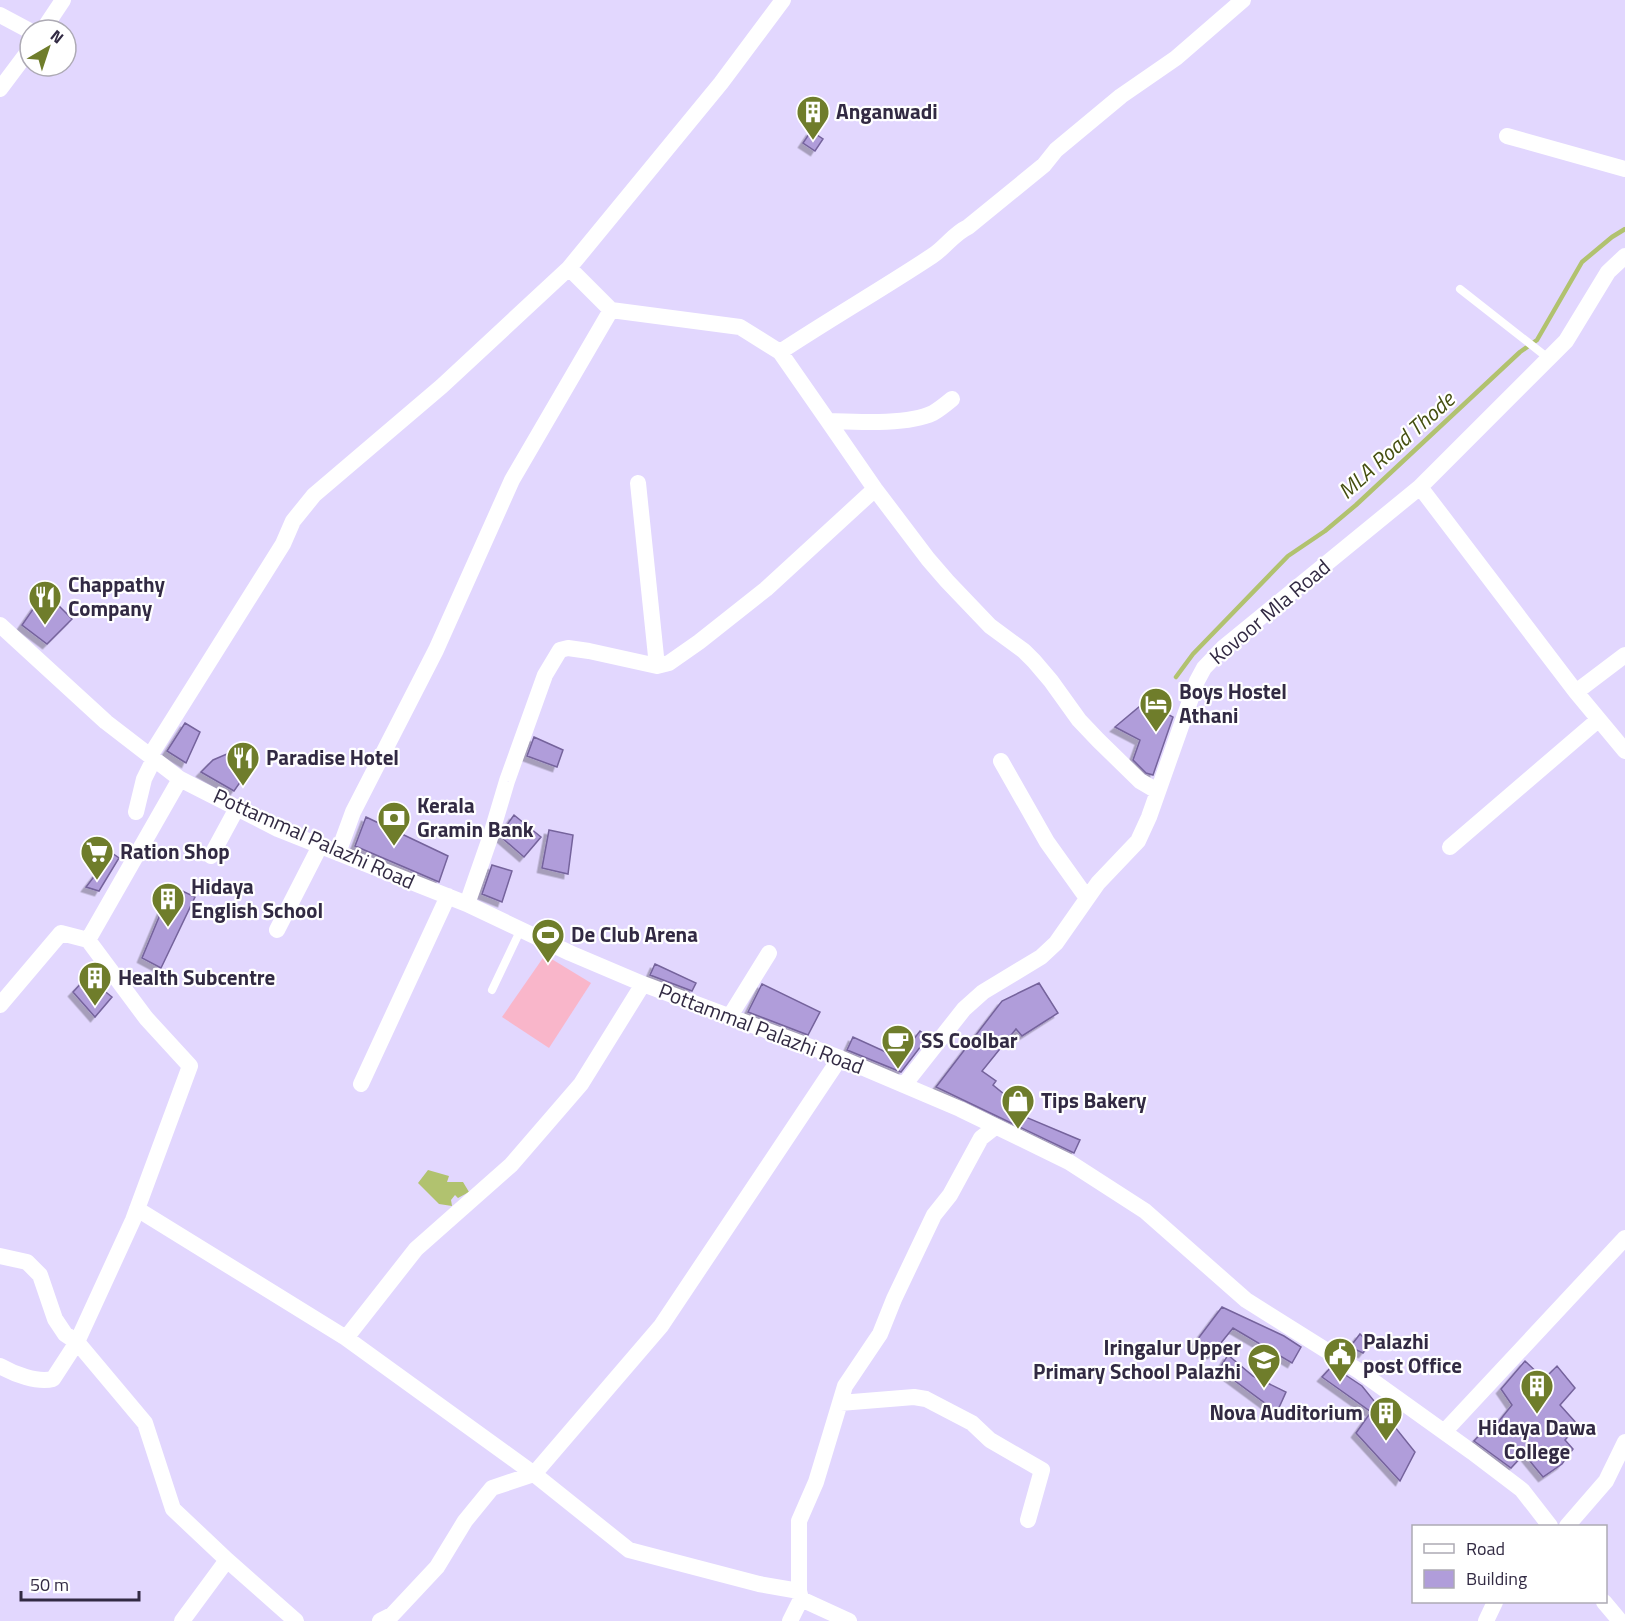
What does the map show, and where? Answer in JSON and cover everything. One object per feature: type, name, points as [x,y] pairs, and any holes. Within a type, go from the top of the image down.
[{"type":"street","points":[[51,18],[63,0]]},
{"type":"street","points":[[136,812],[152,758],[283,544],[293,521],[314,495],[442,386],[569,268],[721,84],[783,0]]},
{"type":"street","points":[[780,352],[841,311],[935,254],[957,232],[968,227],[1044,165],[1056,150],[1113,102],[1176,58],[1244,0]]},
{"type":"street","points":[[0,15],[18,24]]},
{"type":"street","points":[[0,89],[18,65]]},
{"type":"street","points":[[1507,136],[1625,169]]},
{"type":"street","name":"Kovoor Mla Road","points":[[904,1085],[964,1009],[983,993],[1041,957],[1056,942],[1098,882],[1138,841],[1197,681],[1204,668],[1223,648],[1420,487],[1566,341],[1608,273],[1625,256]]},
{"type":"street","points":[[569,268],[611,310],[740,327],[780,352],[875,489],[928,559],[990,626],[1024,651],[1052,681],[1079,720],[1098,740],[1140,781],[1157,791]]},
{"type":"street","points":[[341,854],[353,812],[436,650],[512,480],[611,310]]},
{"type":"street","points":[[828,421],[899,421],[920,418],[934,412],[952,399]]},
{"type":"street","points":[[638,483],[657,666]]},
{"type":"street","points":[[1420,487],[1576,692],[1625,751]]},
{"type":"street","points":[[467,904],[545,675],[560,650],[568,648],[589,651],[657,666],[669,663],[766,589],[875,489]]},
{"type":"street","name":"Pottammal Palazhi Road","points":[[0,625],[106,722],[152,758],[180,779],[237,808],[320,846],[467,904],[643,984],[904,1085],[1069,1161],[1145,1211],[1246,1300],[1359,1371],[1522,1490],[1548,1525]]},
{"type":"street","points":[[1576,692],[1625,655]]},
{"type":"street","points":[[1450,847],[1598,720]]},
{"type":"street","points":[[1001,761],[1047,842],[1087,898]]},
{"type":"street","points":[[88,940],[180,779]]},
{"type":"street","points":[[211,856],[237,808]]},
{"type":"street","points":[[277,930],[320,846]]},
{"type":"street","points":[[361,1084],[448,896]]},
{"type":"street","points":[[0,1005],[61,933],[88,940],[146,1018],[190,1066],[137,1209],[77,1342],[53,1379],[28,1377],[0,1366]]},
{"type":"street","points":[[730,1016],[769,953]]},
{"type":"street","points":[[346,1338],[416,1249],[511,1165],[580,1084],[643,984]]},
{"type":"street","points":[[380,1621],[392,1615],[437,1567],[465,1521],[492,1488],[534,1474],[661,1326],[840,1059]]},
{"type":"street","points":[[790,1621],[800,1595],[799,1521],[816,1482],[845,1386],[880,1334],[934,1215],[950,1195],[981,1138],[995,1127]]},
{"type":"street","points":[[137,1209],[346,1338],[534,1474],[629,1550],[800,1595],[849,1621]]},
{"type":"street","points":[[1444,1432],[1625,1238]]},
{"type":"street","points":[[0,1256],[27,1262],[40,1275],[55,1319],[65,1334],[77,1342],[145,1423],[173,1509],[226,1560],[296,1621]]},
{"type":"street","points":[[840,1403],[914,1397],[926,1399],[972,1424],[990,1440],[1042,1470],[1028,1520]]},
{"type":"street","points":[[1569,1525],[1606,1481],[1625,1442]]},
{"type":"street","points":[[182,1621],[226,1560]]},
{"type":"street","points":[[1486,1621],[1495,1603]]},
{"type":"street","points":[[1605,1603],[1620,1621]]},
{"type":"lane","points":[[1460,289],[1548,358]]},
{"type":"lane","points":[[341,854],[362,810]]},
{"type":"lane","points":[[492,990],[521,929]]},
{"type":"shaded area","points":[[545,955],[591,983],[549,1048],[502,1017]]},
{"type":"shaded area","points":[[428,1170],[449,1176],[447,1182],[463,1182],[469,1192],[458,1198],[455,1195],[451,1200],[452,1206],[439,1204],[418,1183]]},
{"type":"building","name":"Anganwadi","points":[[811,131],[823,139],[815,151],[803,143]]},
{"type":"building","points":[[45,592],[72,619],[47,644],[22,625]]},
{"type":"building","points":[[1145,702],[1173,717],[1153,775],[1146,773],[1133,760],[1140,740],[1115,727]]},
{"type":"building","points":[[185,723],[200,732],[186,763],[167,751]]},
{"type":"building","points":[[534,737],[563,750],[557,767],[527,756]]},
{"type":"building","points":[[229,753],[250,768],[234,791],[201,772],[213,760]]},
{"type":"building","points":[[514,815],[541,837],[524,857],[501,837]]},
{"type":"building","points":[[366,817],[448,856],[439,882],[355,846]]},
{"type":"building","points":[[549,830],[573,835],[568,874],[542,868]]},
{"type":"building","points":[[112,853],[119,858],[99,891],[86,887]]},
{"type":"building","points":[[492,865],[512,871],[502,902],[482,894]]},
{"type":"building","name":"Hidaya English School","points":[[172,886],[195,897],[161,968],[142,958]]},
{"type":"building","points":[[655,964],[696,983],[692,991],[650,975]]},
{"type":"building","name":"Health Subcentre","points":[[87,977],[112,997],[95,1017],[73,992]]},
{"type":"building","points":[[1039,983],[1058,1013],[1022,1036],[1016,1029],[982,1071],[996,1081],[993,1085],[1015,1103],[1009,1110],[1080,1140],[1074,1153],[936,1087],[1002,1001]]},
{"type":"building","points":[[762,984],[820,1012],[808,1035],[748,1012]]},
{"type":"building","points":[[920,1031],[928,1037],[901,1072],[847,1050],[853,1037],[899,1058]]},
{"type":"building","points":[[1222,1307],[1284,1336],[1301,1347],[1292,1363],[1233,1328],[1212,1354],[1194,1344]]},
{"type":"building","points":[[1360,1334],[1370,1344],[1363,1353],[1350,1347]]},
{"type":"building","points":[[1228,1355],[1253,1376],[1286,1392],[1277,1412],[1219,1369]]},
{"type":"building","name":"Hidaya Dawa College","points":[[1525,1361],[1544,1379],[1557,1366],[1575,1388],[1560,1405],[1578,1425],[1565,1440],[1573,1449],[1562,1464],[1543,1477],[1524,1454],[1511,1468],[1474,1441],[1486,1428],[1491,1431],[1512,1405],[1501,1389]]},
{"type":"building","name":"Nova Auditorium","points":[[1332,1366],[1362,1386],[1415,1452],[1400,1481],[1356,1433],[1371,1412],[1322,1377]]},
{"type":"waterway","name":"MLA Road Thode","points":[[1176,677],[1193,654],[1288,556],[1325,531],[1356,505],[1520,352],[1537,340],[1582,262],[1625,229]]},
{"type":"place","name":"Anganwadi","points":[[813,141]]},
{"type":"place","name":"Chappathy Company","points":[[45,626]]},
{"type":"place","name":"Boys Hostel Athani","points":[[1156,733]]},
{"type":"place","name":"Paradise Hotel","points":[[243,787]]},
{"type":"place","name":"Kerala Gramin Bank","points":[[394,847]]},
{"type":"place","name":"Ration Shop","points":[[97,881]]},
{"type":"place","name":"Hidaya English School","points":[[168,928]]},
{"type":"place","name":"De Club Arena","points":[[548,964]]},
{"type":"place","name":"Health Subcentre","points":[[95,1007]]},
{"type":"place","name":"SS Coolbar","points":[[898,1070]]},
{"type":"place","name":"Tips Bakery","points":[[1018,1130]]},
{"type":"place","name":"Palazhi post Office","points":[[1340,1383]]},
{"type":"place","name":"Iringalur Upper Primary School Palazhi","points":[[1264,1389]]},
{"type":"place","name":"Hidaya Dawa College","points":[[1537,1415]]},
{"type":"place","name":"Nova Auditorium","points":[[1386,1442]]}]
